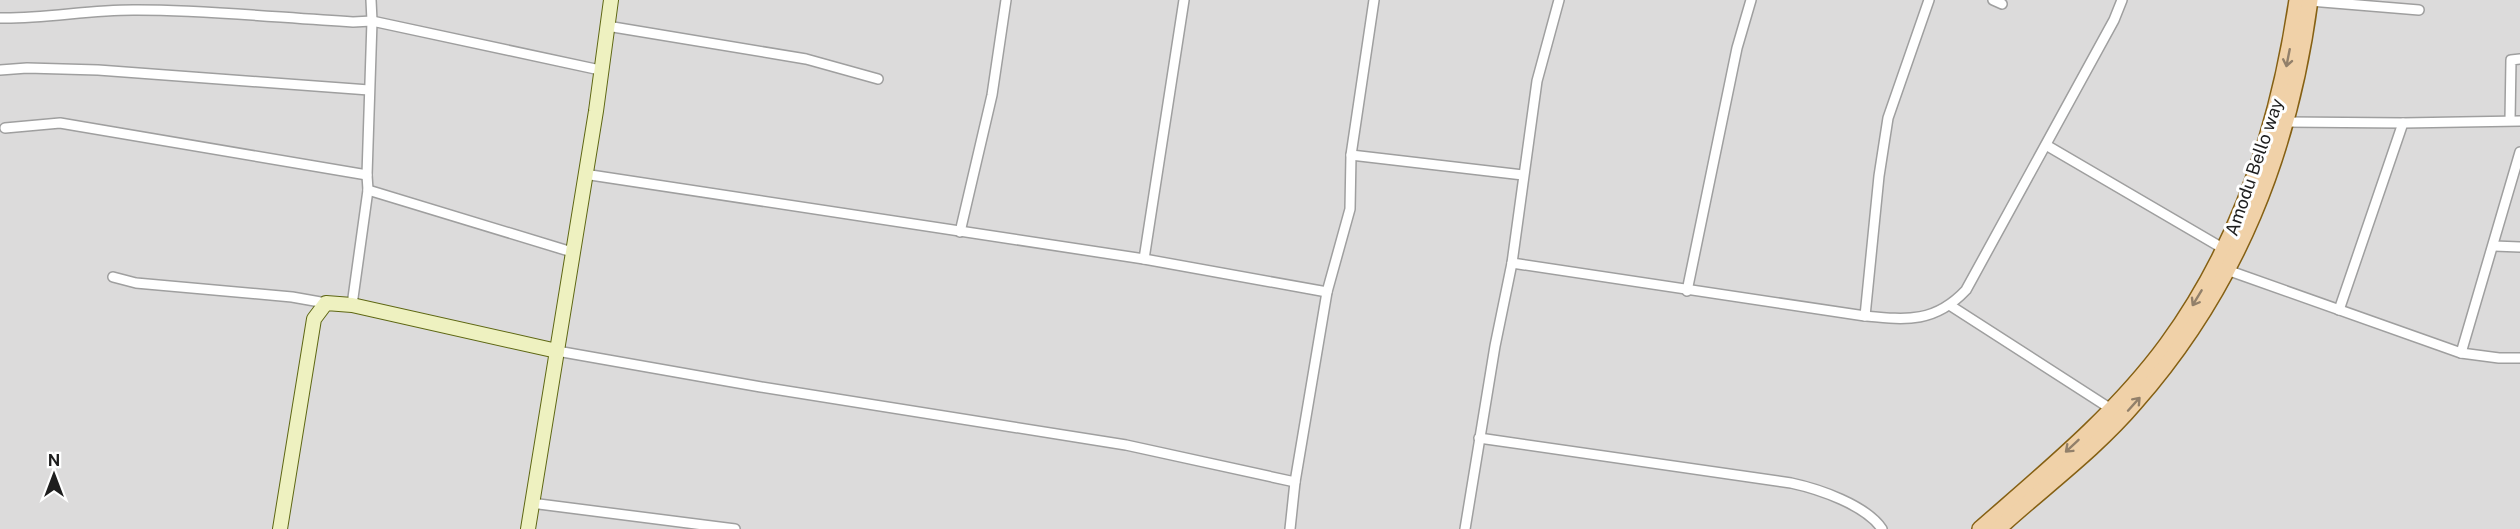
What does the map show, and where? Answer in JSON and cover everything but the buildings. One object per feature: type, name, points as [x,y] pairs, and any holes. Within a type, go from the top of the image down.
[{"type":"main road","name":"Amodu Bello way","points":[[1980,529],[2111,409],[2166,345],[2224,249],[2247,200],[2269,134],[2287,64],[2297,0]]},
{"type":"main road","name":"Amodu Bello way","points":[[1998,529],[2103,436],[2135,404],[2174,356],[2208,304],[2243,242],[2265,186],[2285,122],[2304,47],[2310,0]]},
{"type":"street","points":[[352,305],[368,190],[372,21],[370,0]]},
{"type":"street","points":[[528,529],[596,111],[611,0]]},
{"type":"street","points":[[960,232],[992,95],[1006,0]]},
{"type":"street","points":[[1144,259],[1184,0]]},
{"type":"street","points":[[1290,529],[1295,482],[1327,292],[1350,209],[1351,155],[1374,0]]},
{"type":"street","points":[[1465,529],[1503,296],[1512,263],[1539,70],[1559,0]]},
{"type":"street","points":[[1687,291],[1737,48],[1751,0]]},
{"type":"street","points":[[1865,316],[1879,176],[1888,118],[1929,0]]},
{"type":"street","points":[[1512,263],[1865,316],[1917,318],[1951,306],[1966,290],[2114,20],[2122,0]]},
{"type":"street","points":[[2310,0],[2419,10]]},
{"type":"street","points":[[0,18],[135,10],[234,12],[353,22],[372,21],[600,69]]},
{"type":"street","points":[[607,26],[806,59],[878,79]]},
{"type":"street","points":[[2285,122],[2403,123],[2515,120],[2511,60],[2520,59]]},
{"type":"street","points":[[0,70],[98,70],[369,90]]},
{"type":"street","points":[[5,128],[60,123],[367,175]]},
{"type":"street","points":[[2339,310],[2403,123]]},
{"type":"street","points":[[2046,145],[2224,249]]},
{"type":"street","points":[[2461,353],[2520,152]]},
{"type":"street","points":[[1351,155],[1523,175]]},
{"type":"street","points":[[584,174],[1144,259],[1327,292]]},
{"type":"street","points":[[368,190],[572,252]]},
{"type":"street","points":[[2494,246],[2520,247]]},
{"type":"street","points":[[2227,270],[2461,353],[2520,358]]},
{"type":"street","points":[[113,277],[136,283],[292,297],[352,305],[556,351],[773,389],[1126,445],[1295,482]]},
{"type":"street","points":[[280,529],[314,319],[326,303]]},
{"type":"street","points":[[1951,306],[2111,409]]},
{"type":"street","points":[[1479,438],[1791,483],[1829,494],[1857,509],[1879,524],[1882,529]]},
{"type":"street","points":[[531,503],[735,529]]},
{"type":"shaded area","points":[[0,0],[2520,0],[2520,529],[0,529]]}]
